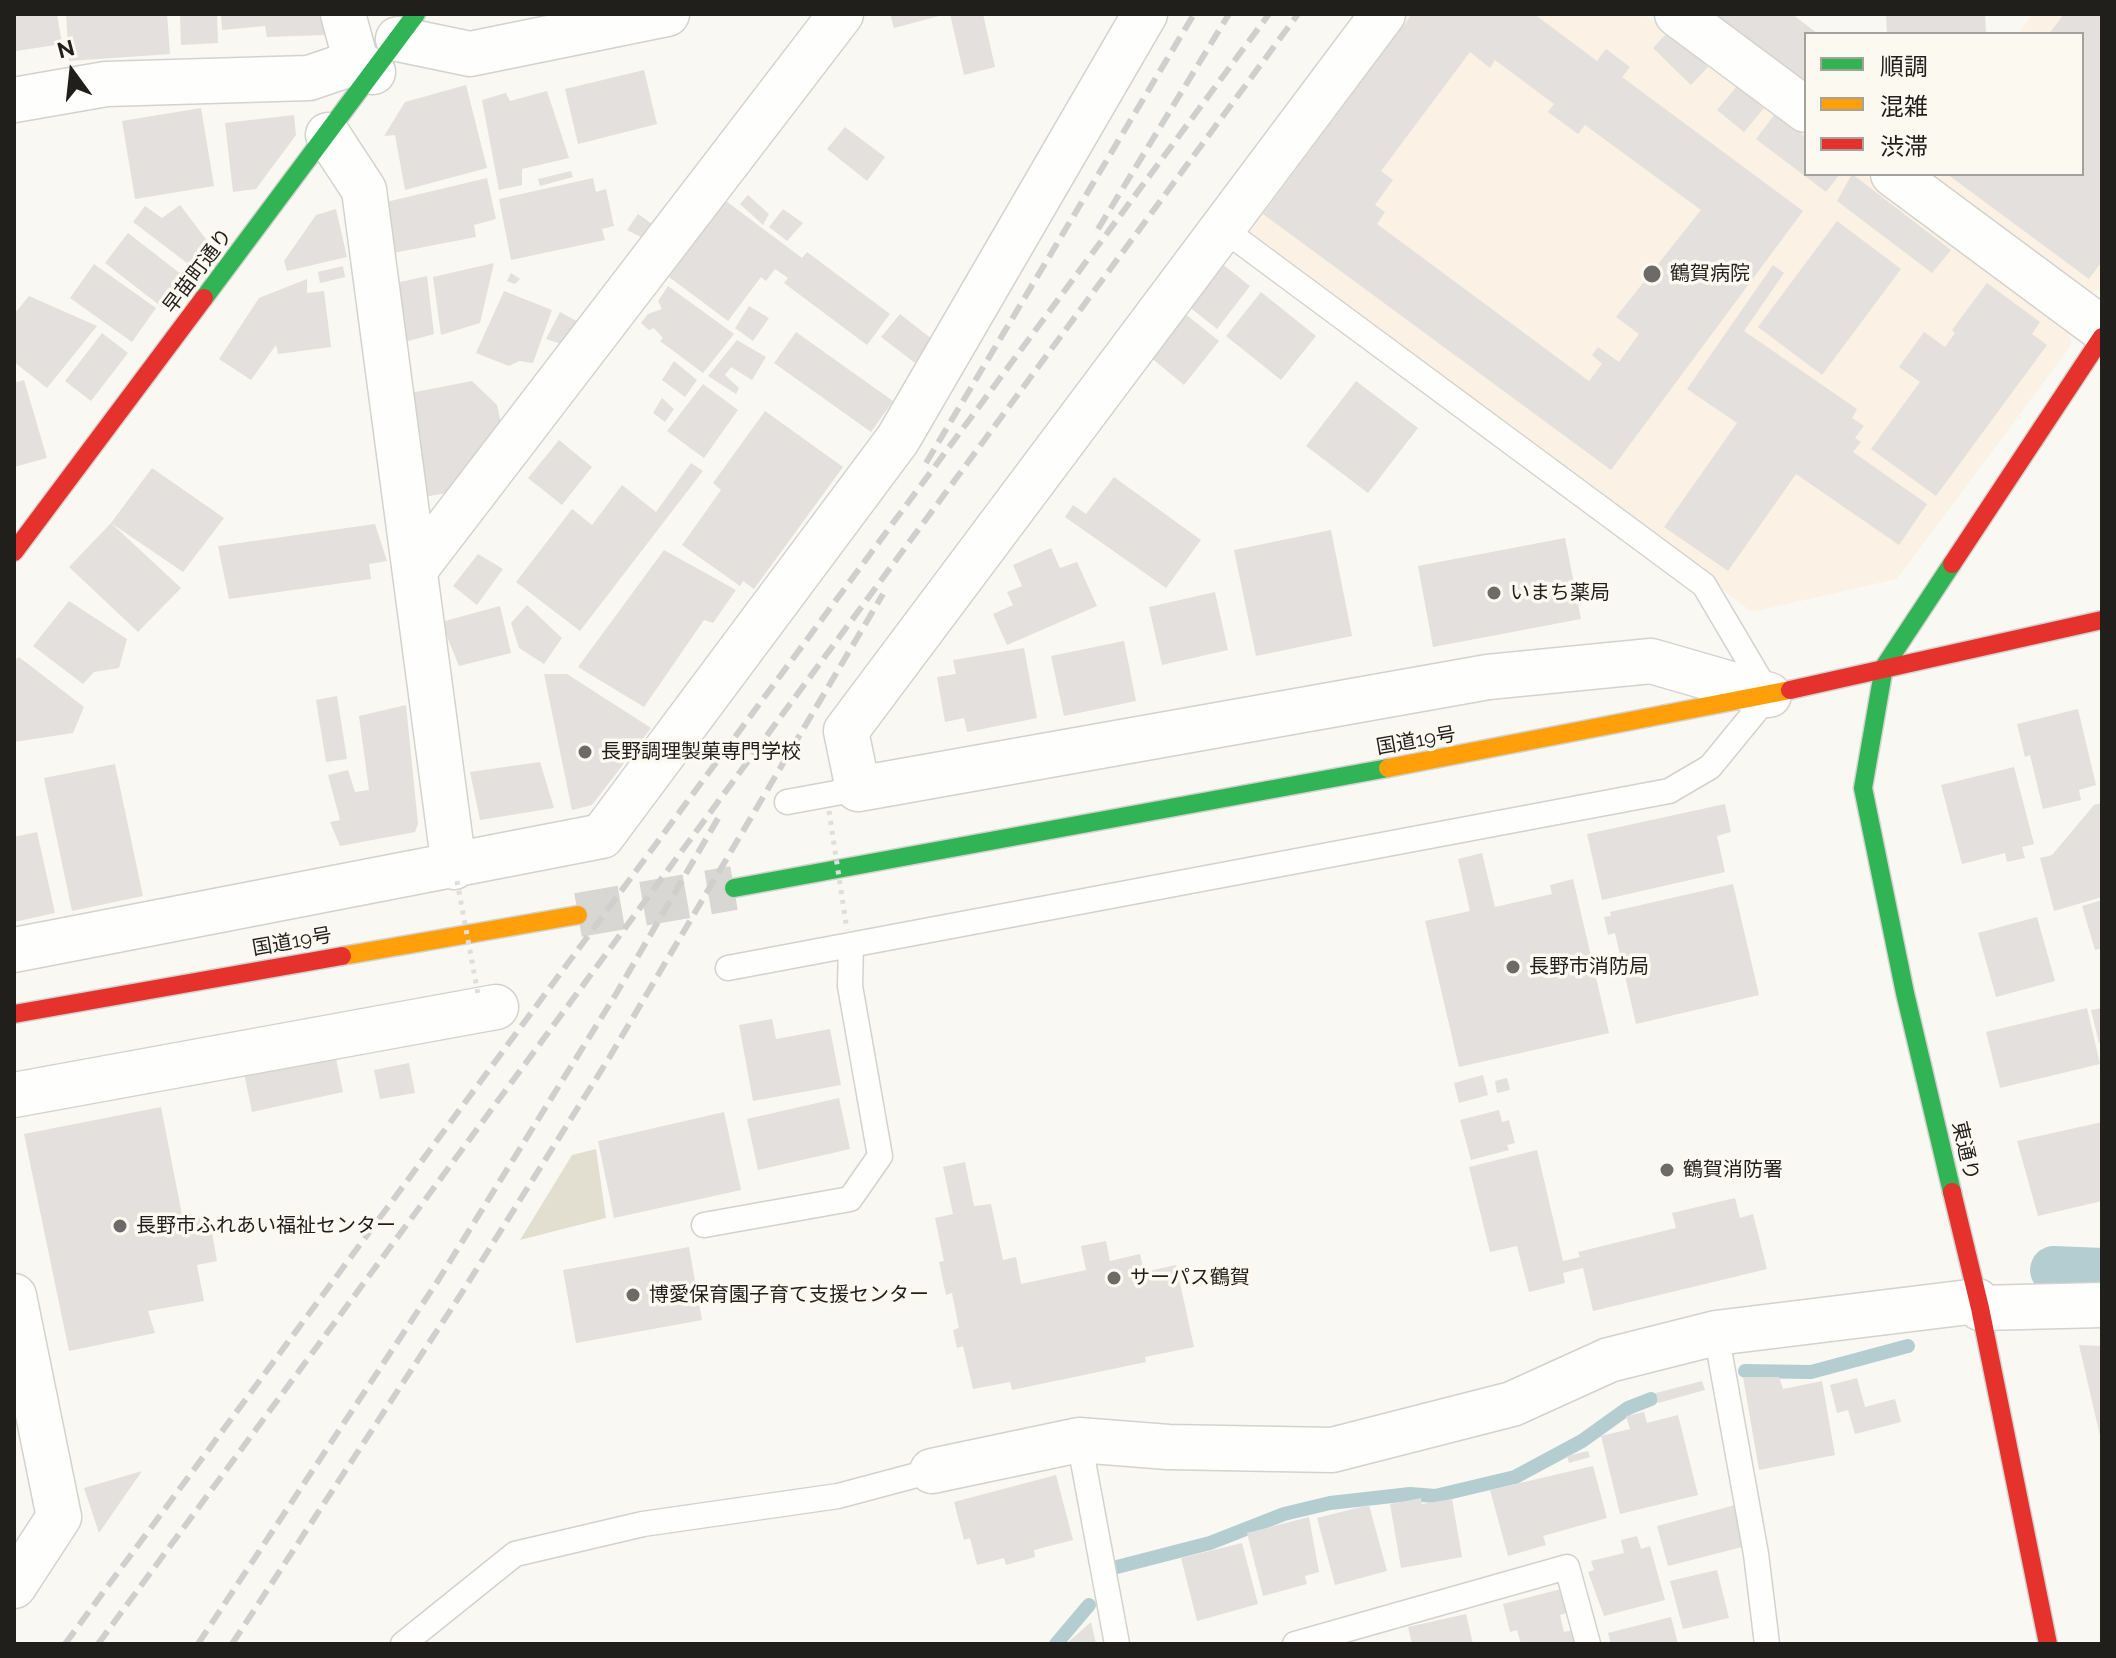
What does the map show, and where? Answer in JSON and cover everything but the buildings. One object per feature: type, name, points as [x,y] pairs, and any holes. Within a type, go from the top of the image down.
[{"type":"main road","name":"早苗町通り","points":[[14,552],[328,135],[386,47]]},
{"type":"main road","points":[[1884,667],[2102,337]]},
{"type":"main road","name":"国道19号","points":[[734,888],[1473,753],[1769,695],[2102,620]]},
{"type":"main road","name":"東通り","points":[[1884,667],[1863,788],[1905,993],[1979,1305],[2048,1644]]},
{"type":"main road","name":"国道19号","points":[[14,1014],[578,915]]},
{"type":"street","points":[[343,14],[386,47]]},
{"type":"street","points":[[14,100],[106,84],[309,78],[386,47],[470,54],[667,14]]},
{"type":"street","points":[[417,567],[841,14]]},
{"type":"street","points":[[14,950],[456,874],[602,836],[898,439],[1145,14]]},
{"type":"street","points":[[1383,14],[846,731],[844,800],[1488,677],[1651,661],[1769,695]]},
{"type":"street","points":[[1677,14],[1804,109]]},
{"type":"street","points":[[328,135],[364,190],[456,874]]},
{"type":"street","points":[[1896,176],[2102,329]]},
{"type":"street","points":[[14,1095],[487,1001]]},
{"type":"street","points":[[14,1296],[59,1517],[14,1586]]},
{"type":"street","points":[[932,1471],[1079,1440],[1168,1447],[1332,1450],[1512,1404],[1609,1360],[1716,1333],[1979,1305],[2102,1305]]},
{"type":"lane","points":[[728,968],[849,938],[1669,791],[1710,767],[1769,695],[1704,585],[1222,228]]},
{"type":"lane","points":[[787,802],[844,800]]},
{"type":"lane","points":[[704,1225],[850,1199],[880,1156],[850,986],[849,938]]},
{"type":"lane","points":[[1716,1333],[1756,1554],[1767,1644]]},
{"type":"lane","points":[[1079,1440],[1117,1644]]},
{"type":"lane","points":[[403,1644],[515,1554],[643,1524],[838,1496],[932,1471]]},
{"type":"lane","points":[[1295,1644],[1567,1567],[1588,1644]]},
{"type":"path","points":[[844,800],[849,938]]},
{"type":"path","points":[[456,874],[487,1001]]},
{"type":"shaded area","name":"鶴賀病院","points":[[1398,14],[1643,14],[1804,132],[1804,176],[1866,176],[2067,323],[2072,344],[1897,579],[1752,612],[1238,225]]},
{"type":"shaded area","points":[[2033,14],[2102,14],[2102,289],[2088,293],[1923,176],[2084,176],[2084,32],[2020,32]]},
{"type":"shaded area","points":[[596,1149],[606,1218],[520,1240],[572,1155]]},
{"type":"waterway","points":[[2054,1270],[2102,1272]]},
{"type":"waterway","points":[[1745,1371],[1811,1372],[1908,1346]]},
{"type":"waterway","points":[[1113,1568],[1210,1543],[1284,1514],[1330,1503],[1410,1494],[1435,1496],[1515,1477],[1582,1441],[1628,1408],[1651,1399]]},
{"type":"waterway","points":[[1056,1644],[1089,1605]]},
{"type":"tunnel","points":[[578,915],[734,888]]},
{"type":"railway","points":[[926,463],[1194,14]]},
{"type":"railway","points":[[1098,229],[1229,14]]},
{"type":"railway","points":[[65,1644],[1269,14]]},
{"type":"railway","points":[[98,1644],[1298,14]]},
{"type":"railway","points":[[232,1644],[461,1294],[609,1058],[883,594]]},
{"type":"railway","points":[[198,1644],[439,1279],[616,994],[720,815]]},
{"type":"traffic: fast","points":[[204,298],[416,14]]},
{"type":"traffic: fast","points":[[1952,564],[1884,667],[1863,788],[1905,993],[1952,1192]]},
{"type":"traffic: fast","points":[[734,888],[1388,768]]},
{"type":"traffic: slow","points":[[1388,768],[1790,690]]},
{"type":"traffic: slow","points":[[342,956],[578,915]]},
{"type":"traffic: jam","points":[[14,552],[204,298]]},
{"type":"traffic: jam","points":[[1952,564],[2102,337]]},
{"type":"traffic: jam","points":[[1790,690],[2102,620]]},
{"type":"traffic: jam","points":[[14,1014],[342,956]]},
{"type":"traffic: jam","points":[[1952,1192],[1980,1308],[2048,1644]]},
{"type":"place","name":"鶴賀病院","points":[[1652,274]]},
{"type":"place","name":"いまち薬局","points":[[1494,593]]},
{"type":"place","name":"長野調理製菓専門学校","points":[[585,752]]},
{"type":"place","name":"長野市消防局","points":[[1513,967]]},
{"type":"place","name":"鶴賀消防署","points":[[1667,1170]]},
{"type":"place","name":"長野市ふれあい福祉センター","points":[[120,1226]]},
{"type":"place","name":"サーパス鶴賀","points":[[1114,1278]]},
{"type":"place","name":"博愛保育園子育て支援センター","points":[[633,1295]]}]
